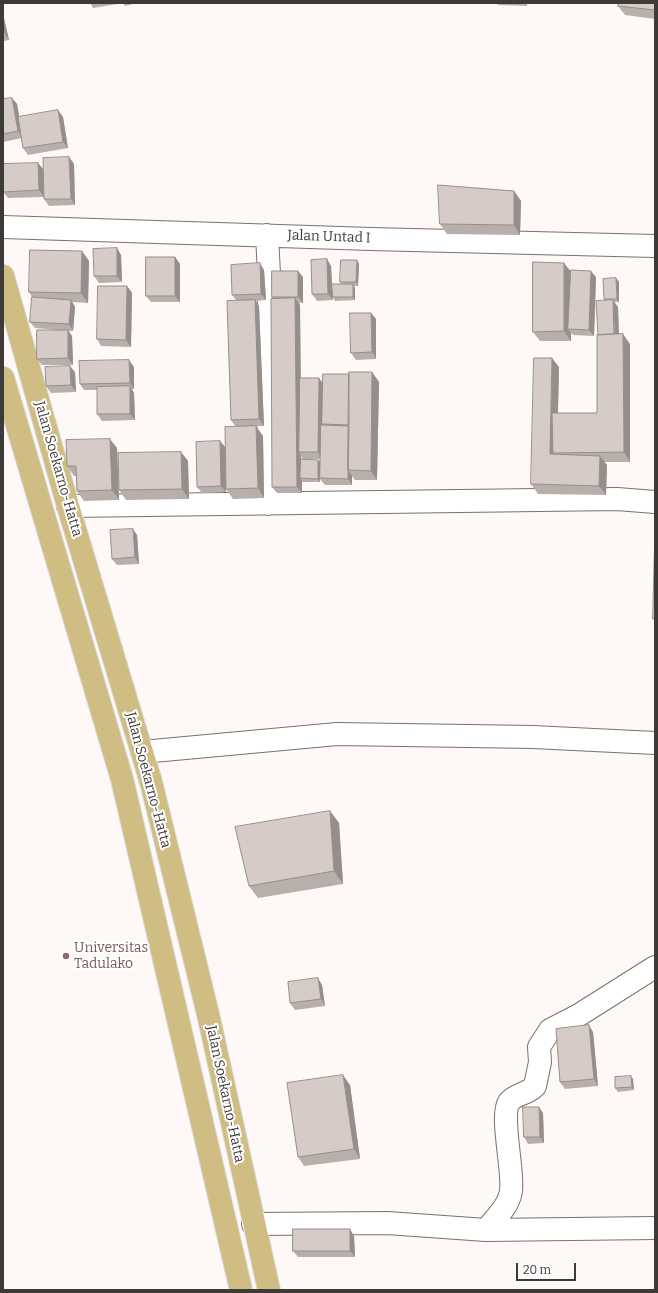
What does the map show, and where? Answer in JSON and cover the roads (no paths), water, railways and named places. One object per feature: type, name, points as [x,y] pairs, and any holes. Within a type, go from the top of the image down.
[{"type":"main road","name":"Jalan Soekarno-Hatta","points":[[3,276],[68,506],[142,752],[208,1014],[253,1224],[269,1290]]},
{"type":"main road","name":"Jalan Soekarno-Hatta","points":[[3,378],[122,779],[241,1290]]},
{"type":"street","name":"Jalan Untad I","points":[[3,227],[371,239],[655,246]]},
{"type":"street","points":[[267,235],[269,274],[268,504]]},
{"type":"street","points":[[68,506],[617,499],[655,502]]},
{"type":"street","points":[[142,752],[337,734],[533,737],[655,743]]},
{"type":"street","points":[[486,1230],[502,1212],[512,1192],[507,1116],[508,1104],[513,1098],[535,1086],[540,1062],[539,1047],[550,1030],[579,1015],[655,967]]},
{"type":"street","points":[[253,1224],[387,1222],[486,1230],[655,1228]]},
{"type":"place","name":"Universitas Tadulako","points":[[66,956]]}]
